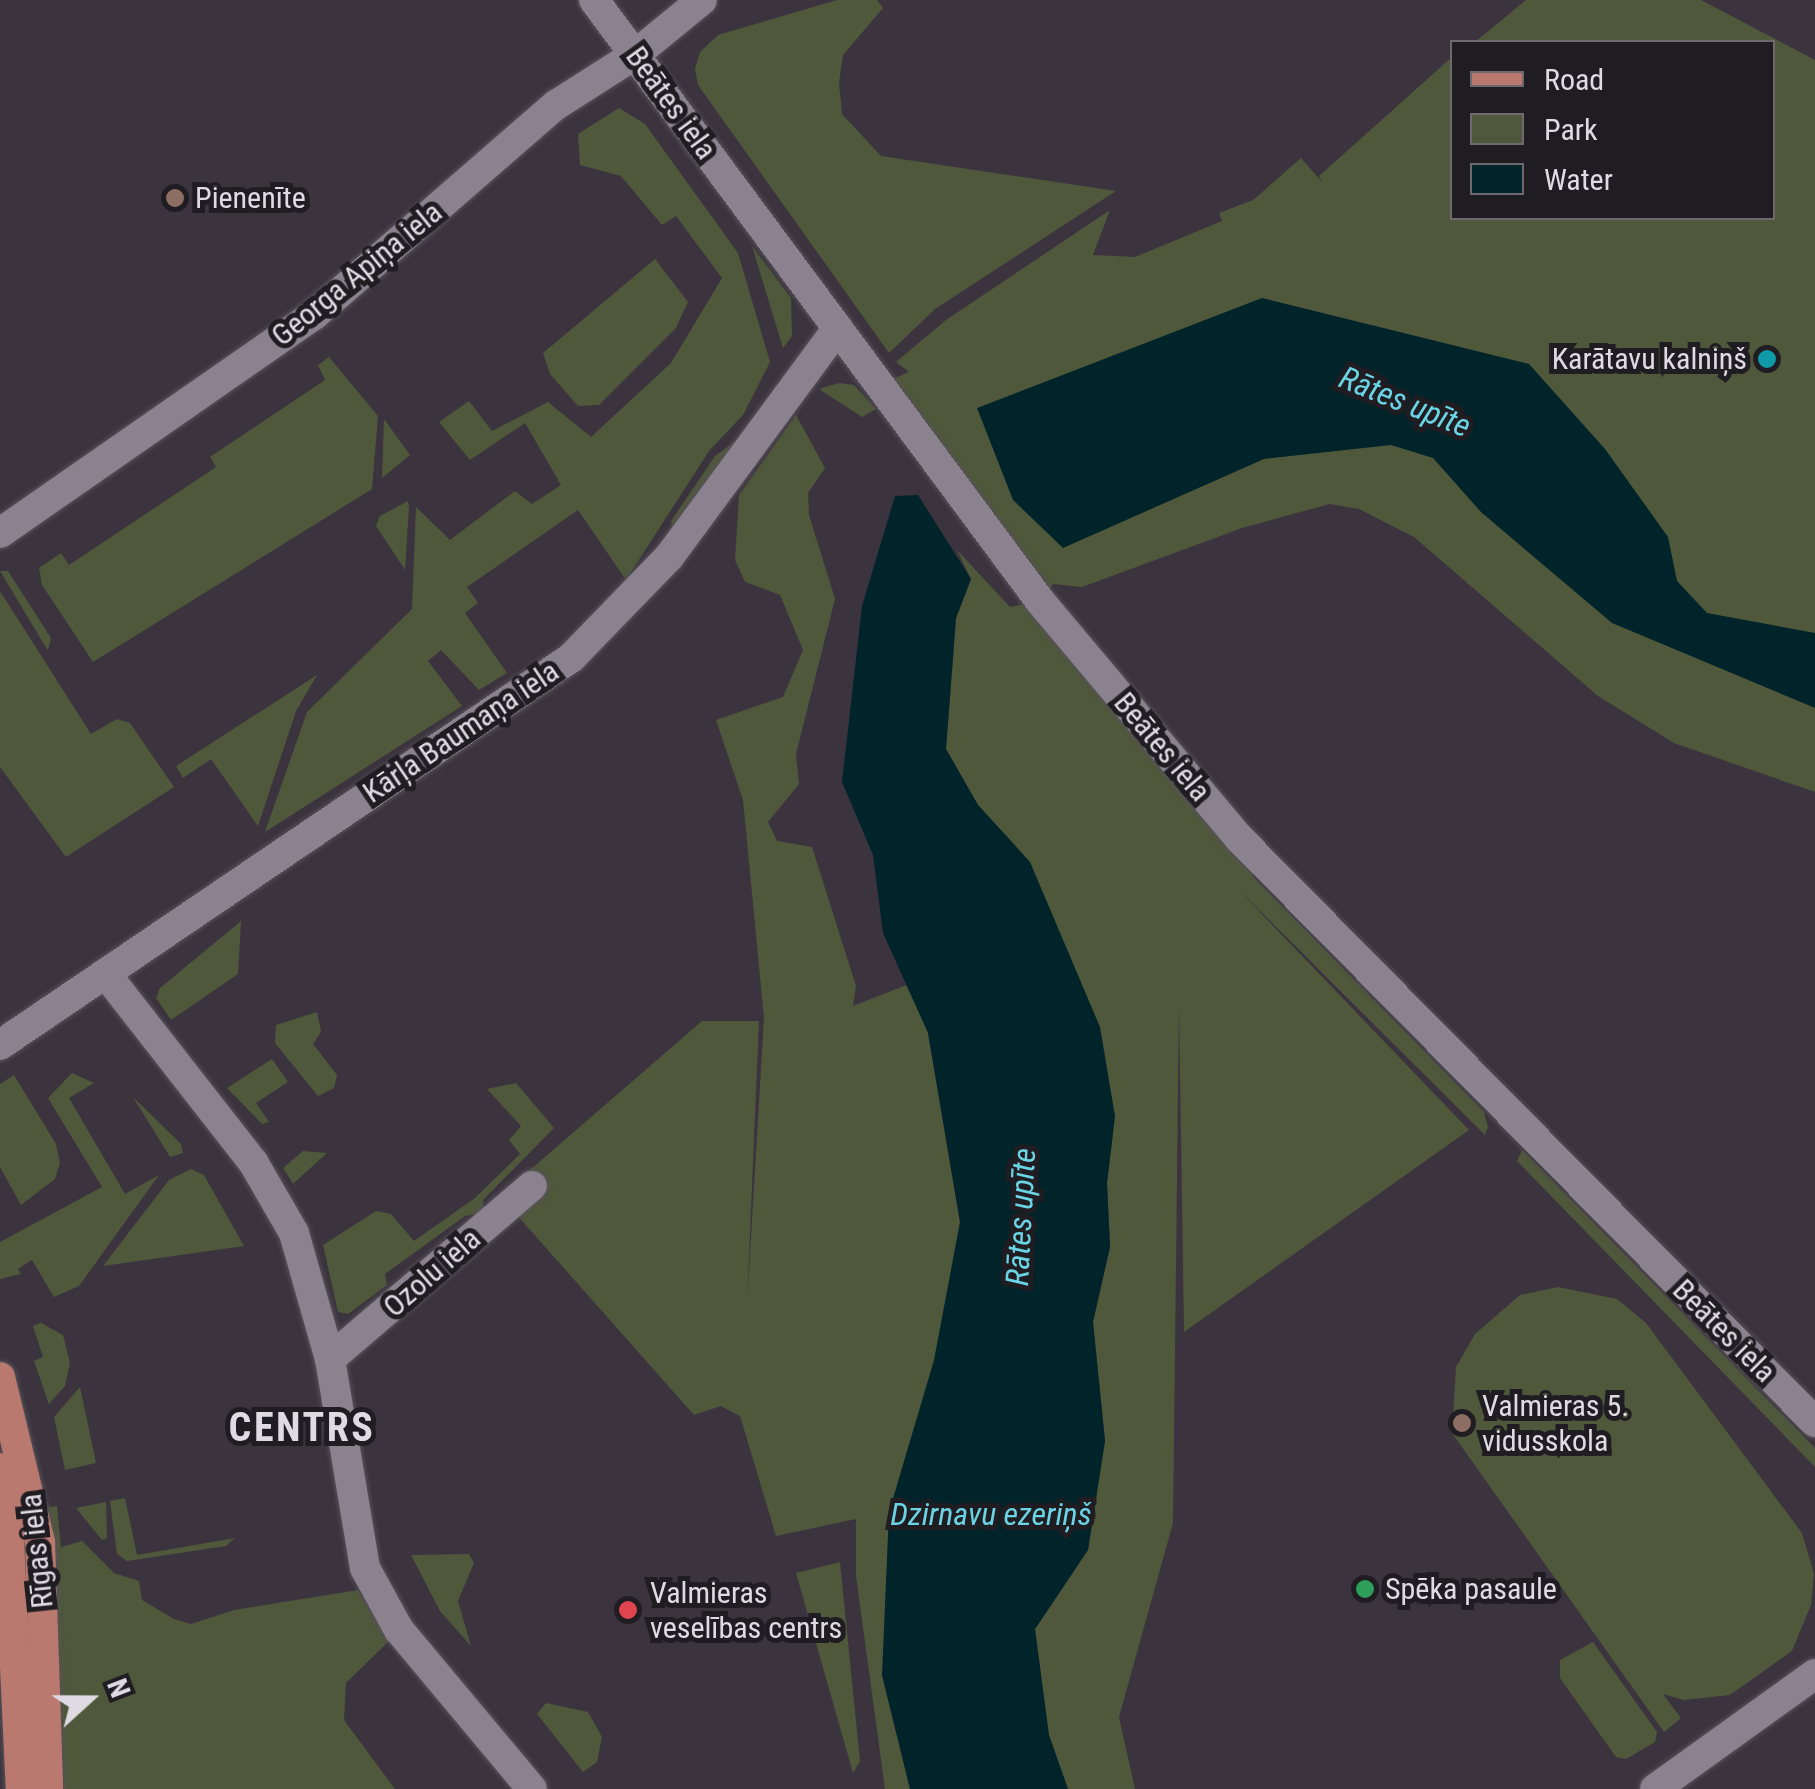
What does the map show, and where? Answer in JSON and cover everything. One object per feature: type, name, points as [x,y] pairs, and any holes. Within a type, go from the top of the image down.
[{"type":"main road","name":"Rīgas iela","points":[[0,1377],[40,1542],[48,1789]]},
{"type":"main road","name":"Rīgas iela","points":[[0,1468],[8,1518],[18,1789]]},
{"type":"main road","points":[[0,1786],[18,1789]]},
{"type":"street","name":"Beātes iela","points":[[594,0],[1040,601],[1240,840],[1815,1422]]},
{"type":"street","name":"Georga Apiņa iela","points":[[0,533],[314,315],[556,105],[636,54],[702,0]]},
{"type":"street","name":"Kārļa Baumaņa iela","points":[[0,1045],[571,658],[668,557],[837,329]]},
{"type":"street","points":[[106,974],[253,1162],[294,1232],[330,1359],[365,1568],[399,1630],[532,1789]]},
{"type":"street","name":"Ozolu iela","points":[[330,1359],[532,1186]]},
{"type":"street","points":[[1655,1789],[1815,1674]]},
{"type":"green space","points":[[837,0],[877,0],[883,8],[843,55],[839,83],[842,114],[881,156],[1116,191],[935,309],[889,353],[698,85],[695,69],[700,52],[718,35]]},
{"type":"green space","points":[[1526,0],[1701,0],[1815,60],[1815,792],[1674,743],[1598,696],[1414,537],[1359,509],[1330,504],[1242,528],[1082,587],[1053,584],[1040,601],[1264,864],[1252,876],[1484,1112],[1488,1127],[1485,1135],[1237,888],[1469,1130],[1184,1332],[1179,1006],[1173,1523],[1119,1717],[1135,1789],[1068,1789],[1048,1733],[1035,1629],[1088,1550],[1105,1441],[1093,1322],[1110,1247],[1107,1183],[1115,1116],[1030,862],[978,805],[946,749],[956,618],[971,579],[957,550],[1010,607],[1039,601],[878,385],[909,372],[896,362],[946,320],[1110,210],[1093,255],[1135,257],[1222,221],[1219,213],[1253,200],[1301,158],[1322,182],[1319,176],[1450,59],[1450,220],[1775,220],[1775,40],[1477,40]]},
{"type":"green space","points":[[619,108],[645,124],[738,253],[770,362],[743,415],[709,451],[626,580],[578,510],[467,587],[478,603],[465,613],[507,673],[479,690],[441,650],[428,661],[462,706],[265,832],[307,712],[412,609],[416,507],[450,540],[515,491],[532,504],[561,485],[525,423],[470,460],[439,422],[469,401],[492,431],[548,402],[591,437],[671,363],[722,278],[676,216],[662,225],[621,176],[580,165],[578,134]]},
{"type":"green space","points":[[752,246],[791,298],[792,336],[783,348]]},
{"type":"green space","points":[[655,259],[688,302],[676,328],[599,405],[578,406],[550,374],[543,353]]},
{"type":"green space","points":[[329,357],[378,416],[372,489],[93,662],[42,585],[39,568],[61,553],[69,565],[216,467],[210,457],[325,380],[318,365]]},
{"type":"green space","points":[[839,383],[854,385],[876,409],[862,417],[819,389]]},
{"type":"green space","points":[[796,415],[825,468],[808,493],[809,515],[835,599],[796,754],[799,784],[768,822],[777,841],[812,847],[856,986],[853,1006],[909,984],[928,1033],[960,1222],[882,1675],[910,1789],[885,1789],[856,1576],[856,1519],[776,1536],[740,1416],[721,1406],[694,1415],[500,1196],[702,1021],[759,1021],[747,1304],[764,1018],[743,800],[716,720],[783,697],[803,650],[780,595],[745,582],[735,560],[739,495]]},
{"type":"green space","points":[[384,419],[410,455],[382,478]]},
{"type":"green space","points":[[738,439],[674,532],[671,521],[715,456]]},
{"type":"green space","points":[[408,501],[405,570],[376,526],[380,516]]},
{"type":"green space","points":[[0,571],[8,571],[51,638],[48,651]]},
{"type":"green space","points":[[0,591],[91,734],[117,719],[130,723],[174,787],[66,857],[0,767]]},
{"type":"green space","points":[[317,675],[296,711],[258,826],[211,759],[183,778],[176,766]]},
{"type":"green space","points":[[241,921],[238,974],[171,1020],[156,998],[160,988]]},
{"type":"green space","points":[[317,1012],[321,1032],[313,1044],[337,1075],[334,1088],[318,1096],[275,1043],[276,1025]]},
{"type":"green space","points":[[272,1059],[288,1082],[256,1103],[269,1122],[262,1124],[227,1088]]},
{"type":"green space","points":[[72,1073],[94,1083],[69,1098],[125,1194],[159,1175],[79,1286],[54,1297],[32,1260],[18,1269],[21,1274],[0,1279],[0,1242],[102,1187],[48,1098]]},
{"type":"green space","points":[[14,1075],[56,1144],[60,1163],[55,1179],[21,1205],[0,1167],[0,1084]]},
{"type":"green space","points":[[516,1083],[554,1128],[483,1200],[484,1213],[465,1216],[385,1274],[387,1285],[348,1314],[338,1312],[323,1245],[376,1211],[391,1214],[414,1241],[475,1198],[520,1154],[509,1140],[521,1126],[487,1089]]},
{"type":"green space","points":[[133,1097],[181,1144],[183,1153],[170,1157]]},
{"type":"green space","points":[[1522,1150],[1815,1448],[1815,1467],[1517,1161]]},
{"type":"green space","points":[[303,1151],[327,1153],[293,1184],[283,1168]]},
{"type":"green space","points":[[191,1169],[204,1175],[244,1246],[103,1266],[169,1180]]},
{"type":"green space","points":[[1558,1287],[1617,1299],[1646,1323],[1802,1533],[1814,1574],[1811,1605],[1792,1651],[1730,1695],[1684,1700],[1663,1694],[1681,1718],[1664,1732],[1452,1433],[1456,1367],[1475,1334],[1520,1295]]},
{"type":"green space","points":[[41,1323],[63,1335],[70,1363],[65,1386],[49,1404],[34,1361],[43,1357],[33,1326]]},
{"type":"green space","points":[[80,1387],[96,1463],[65,1470],[54,1417]]},
{"type":"green space","points":[[125,1498],[137,1555],[235,1538],[226,1546],[127,1561],[117,1554],[110,1501]]},
{"type":"green space","points":[[106,1502],[107,1538],[102,1540],[76,1508]]},
{"type":"green space","points":[[57,1506],[61,1547],[82,1541],[114,1573],[139,1581],[142,1600],[191,1624],[234,1610],[358,1590],[389,1641],[346,1683],[344,1720],[395,1789],[64,1789],[48,1507]]},
{"type":"green space","points":[[469,1554],[474,1563],[458,1601],[471,1646],[440,1611],[411,1555]]},
{"type":"green space","points":[[840,1562],[860,1761],[853,1773],[796,1573]]},
{"type":"green space","points":[[1593,1642],[1657,1732],[1655,1742],[1626,1759],[1616,1757],[1560,1678],[1560,1660]]},
{"type":"green space","points":[[546,1703],[588,1712],[602,1737],[597,1762],[583,1772],[537,1714]]},
{"type":"water","name":"Rātes upīte","points":[[1262,298],[1529,364],[1605,449],[1668,537],[1677,581],[1707,613],[1815,633],[1815,708],[1612,623],[1481,512],[1433,458],[1391,445],[1264,459],[1063,548],[1013,500],[977,408]]},
{"type":"water","name":"Dzirnavu ezeriņš","points":[[918,495],[971,579],[956,618],[946,749],[978,805],[1030,862],[1100,1027],[1115,1116],[1107,1183],[1110,1247],[1093,1322],[1105,1441],[1088,1550],[1035,1629],[1049,1735],[1068,1789],[910,1789],[882,1675],[889,1512],[934,1360],[960,1222],[928,1033],[883,933],[873,855],[842,782],[862,606],[895,496]]},
{"type":"place","name":"Pienenīte","points":[[175,198]]},
{"type":"place","name":"Karātavu kalniņš","points":[[1767,359]]},
{"type":"place","name":"Valmieras 5. vidusskola","points":[[1462,1423]]},
{"type":"place","name":"Spēka pasaule","points":[[1365,1589]]},
{"type":"place","name":"Valmieras veselības centrs","points":[[628,1610]]},
{"type":"district","name":"CENTRS","points":[[302,1428]]}]
